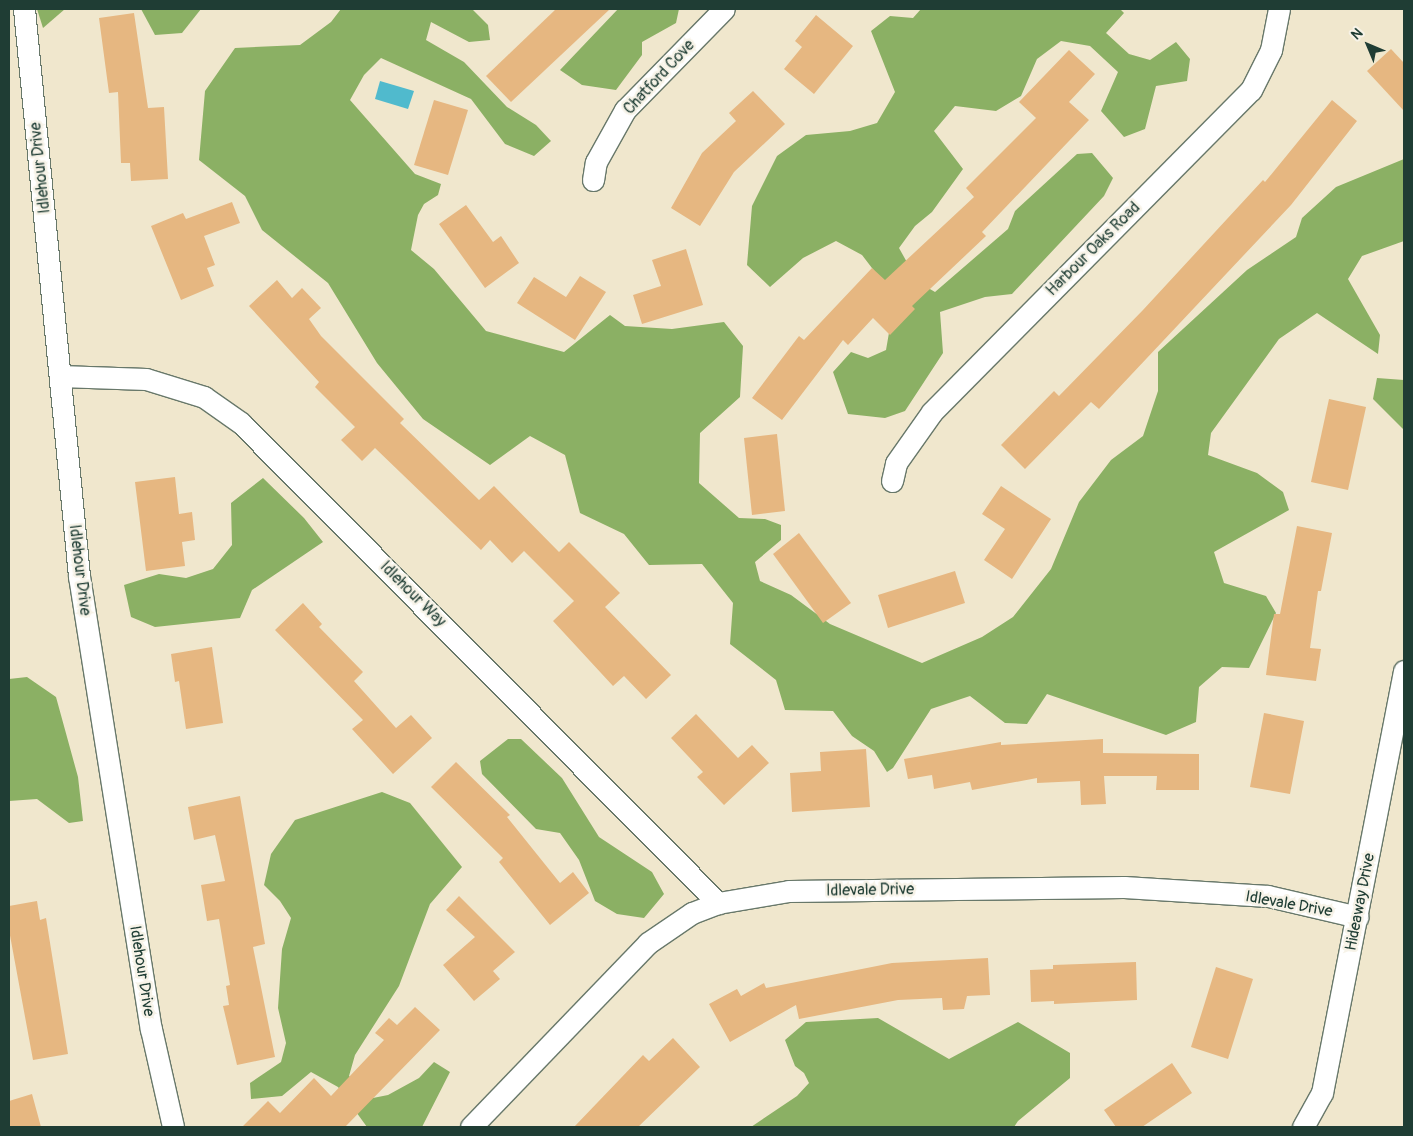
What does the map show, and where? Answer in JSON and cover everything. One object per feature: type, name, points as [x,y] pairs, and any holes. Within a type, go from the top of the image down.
[{"type":"street","name":"Idlehour Drive","points":[[24,9],[79,576],[151,1029],[173,1127]]},
{"type":"street","name":"Chatford Cove","points":[[593,180],[596,162],[625,110],[724,9]]},
{"type":"street","name":"Harbour Oaks Road","points":[[892,481],[896,463],[932,412],[1251,90],[1271,50],[1279,9]]},
{"type":"street","name":"Idlehour Way","points":[[60,376],[146,378],[204,397],[241,423],[718,903]]},
{"type":"street","name":"Hideaway Drive","points":[[1302,1127],[1322,1093],[1358,917],[1404,671]]},
{"type":"street","name":"Idlevale Drive","points":[[471,1127],[648,943],[692,913],[718,903],[789,891],[1124,887],[1268,896],[1358,917]]},
{"type":"green space","points":[[37,9],[65,9],[43,28]]},
{"type":"green space","points":[[141,9],[201,9],[182,33],[155,35]]},
{"type":"green space","points":[[341,9],[472,9],[488,25],[490,40],[469,42],[431,22],[426,40],[464,62],[507,107],[536,125],[551,141],[534,156],[505,144],[471,99],[381,58],[364,75],[350,100],[415,174],[441,184],[438,195],[424,204],[418,215],[411,250],[434,269],[486,331],[564,352],[610,315],[625,326],[672,329],[724,322],[743,346],[740,397],[700,433],[699,483],[739,518],[765,519],[781,525],[781,540],[755,562],[760,581],[791,595],[830,624],[922,663],[982,637],[1013,617],[1051,569],[1079,502],[1111,460],[1143,436],[1158,391],[1158,352],[1247,270],[1296,237],[1302,218],[1336,187],[1404,159],[1404,241],[1362,256],[1348,279],[1380,335],[1378,354],[1317,313],[1279,339],[1211,433],[1208,455],[1257,473],[1283,492],[1289,510],[1214,552],[1224,583],[1266,596],[1276,613],[1249,668],[1222,667],[1199,687],[1196,722],[1166,735],[1047,694],[1027,724],[1005,723],[970,696],[931,709],[893,768],[887,772],[874,751],[852,736],[833,711],[785,710],[776,680],[730,644],[733,603],[702,564],[649,565],[624,534],[580,513],[565,455],[530,436],[490,465],[423,419],[377,363],[328,283],[262,230],[245,196],[199,160],[205,91],[235,48],[300,45],[331,22]]},
{"type":"green space","points":[[618,9],[679,9],[676,23],[642,42],[642,55],[616,90],[582,85],[560,70]]},
{"type":"green space","points":[[921,9],[1120,9],[1124,13],[1106,33],[1129,54],[1150,60],[1176,42],[1190,59],[1187,81],[1156,86],[1145,129],[1124,137],[1101,111],[1118,72],[1090,46],[1061,41],[1037,59],[1021,96],[996,111],[955,106],[934,131],[963,169],[932,212],[915,226],[899,248],[918,282],[935,292],[1008,229],[1015,211],[1077,154],[1092,153],[1113,178],[1104,196],[1012,294],[985,297],[940,312],[943,353],[905,411],[885,418],[848,414],[833,372],[851,352],[868,358],[886,350],[895,298],[862,255],[836,241],[803,258],[770,287],[747,265],[752,206],[777,156],[806,135],[850,131],[877,123],[895,92],[871,31],[890,16],[913,18]]},
{"type":"green space","points":[[1377,378],[1404,380],[1404,430],[1373,399]]},
{"type":"green space","points":[[263,478],[304,518],[323,542],[252,590],[240,618],[155,627],[131,617],[124,585],[159,574],[186,578],[213,569],[232,545],[231,503]]},
{"type":"green space","points":[[27,677],[56,697],[78,777],[83,821],[69,823],[37,799],[9,801],[9,679]]},
{"type":"green space","points":[[508,739],[521,739],[562,778],[599,837],[652,872],[664,894],[644,918],[617,914],[595,901],[579,860],[560,833],[536,829],[482,774],[480,761]]},
{"type":"green space","points":[[382,792],[410,803],[462,867],[430,904],[399,986],[355,1055],[349,1076],[373,1098],[388,1095],[419,1078],[434,1062],[450,1072],[422,1127],[367,1127],[338,1087],[311,1072],[282,1096],[251,1099],[250,1083],[281,1062],[286,1043],[278,1008],[282,949],[291,918],[280,901],[264,885],[271,854],[295,820]]},
{"type":"green space","points":[[878,1018],[949,1059],[1018,1022],[1070,1053],[1070,1078],[1018,1121],[1014,1127],[751,1127],[797,1096],[809,1083],[804,1073],[795,1066],[785,1040],[806,1022]]},
{"type":"water","points":[[380,81],[414,91],[408,109],[375,99]]},
{"type":"building","points":[[556,9],[610,9],[511,102],[486,76]]},
{"type":"building","points":[[134,13],[148,108],[164,107],[168,179],[131,181],[130,163],[121,163],[118,92],[109,93],[99,18]]},
{"type":"building","points":[[816,15],[853,46],[814,94],[784,69],[802,47],[795,41]]},
{"type":"building","points":[[1391,49],[1404,63],[1404,111],[1367,71]]},
{"type":"building","points":[[1069,50],[1095,74],[1069,102],[1089,120],[982,232],[986,236],[912,306],[915,309],[890,335],[873,318],[848,345],[843,340],[782,420],[752,398],[799,336],[804,340],[872,268],[885,280],[974,197],[966,188],[1036,118],[1019,102]]},
{"type":"building","points":[[753,91],[785,124],[734,172],[700,226],[671,208],[702,153],[736,121],[729,113]]},
{"type":"building","points":[[434,100],[468,110],[448,175],[414,165]]},
{"type":"building","points":[[1332,100],[1357,121],[1291,205],[1099,409],[1091,402],[1025,469],[1001,445],[1054,391],[1059,396],[1143,310],[1263,180],[1265,182]]},
{"type":"building","points":[[232,202],[240,223],[204,236],[215,265],[207,268],[214,286],[181,300],[151,226],[183,213],[186,219]]},
{"type":"building","points":[[466,205],[493,242],[501,236],[519,263],[485,288],[439,224]]},
{"type":"building","points":[[686,249],[703,305],[642,324],[633,295],[661,286],[652,260]]},
{"type":"building","points":[[580,276],[606,292],[575,340],[517,303],[534,277],[566,297]]},
{"type":"building","points":[[277,280],[292,298],[302,288],[321,308],[309,319],[321,336],[404,419],[400,423],[479,500],[494,486],[559,552],[569,542],[620,593],[605,607],[671,675],[646,699],[624,676],[613,686],[553,621],[574,601],[524,551],[512,563],[490,540],[481,550],[375,448],[362,461],[341,440],[355,427],[315,387],[319,382],[249,306]]},
{"type":"building","points":[[1329,399],[1366,407],[1348,490],[1311,482]]},
{"type":"building","points":[[777,434],[785,511],[752,515],[744,438]]},
{"type":"building","points":[[175,477],[179,514],[192,512],[195,540],[182,542],[185,566],[146,571],[135,482]]},
{"type":"building","points":[[1001,486],[1051,519],[1012,579],[984,560],[1005,529],[982,514]]},
{"type":"building","points":[[1297,526],[1332,533],[1321,591],[1318,591],[1310,648],[1321,649],[1316,681],[1266,675],[1274,614],[1280,614]]},
{"type":"building","points":[[799,533],[851,603],[823,623],[773,554]]},
{"type":"building","points":[[955,571],[965,603],[888,628],[878,595]]},
{"type":"building","points":[[303,603],[322,624],[319,627],[363,672],[354,681],[396,728],[411,715],[432,738],[393,774],[352,729],[363,720],[275,630]]},
{"type":"building","points":[[212,647],[223,723],[186,729],[179,681],[175,682],[171,654]]},
{"type":"building","points":[[1264,713],[1304,721],[1290,794],[1250,787]]},
{"type":"building","points":[[696,714],[738,758],[752,745],[769,763],[724,805],[697,777],[703,772],[671,738]]},
{"type":"building","points":[[1103,739],[1103,753],[1199,754],[1199,790],[1156,790],[1157,776],[1104,776],[1106,804],[1081,805],[1080,781],[1037,783],[1037,778],[972,790],[970,782],[934,789],[932,775],[908,779],[904,759],[1001,742],[1001,745]]},
{"type":"building","points":[[866,749],[870,807],[792,812],[790,773],[821,771],[820,752]]},
{"type":"building","points":[[456,762],[510,815],[507,817],[560,883],[573,872],[589,893],[550,925],[499,862],[503,858],[431,787]]},
{"type":"building","points":[[240,796],[265,944],[253,947],[275,1057],[237,1065],[223,1006],[229,1005],[226,986],[230,985],[219,919],[207,921],[201,885],[225,881],[215,835],[194,840],[188,807]]},
{"type":"building","points":[[459,896],[515,952],[493,971],[500,979],[474,1001],[443,965],[475,937],[446,910]]},
{"type":"building","points":[[37,901],[40,920],[46,918],[68,1054],[33,1060],[9,930],[9,906]]},
{"type":"building","points":[[988,958],[990,995],[967,996],[964,1009],[943,1010],[942,998],[898,1000],[799,1019],[796,1005],[730,1042],[709,1004],[737,989],[741,996],[764,983],[766,988],[892,963]]},
{"type":"building","points":[[1136,962],[1137,1000],[1054,1004],[1054,1001],[1031,1002],[1030,970],[1053,969],[1053,965]]},
{"type":"building","points":[[1216,967],[1253,979],[1228,1059],[1191,1047]]},
{"type":"building","points":[[415,1007],[440,1030],[345,1127],[242,1127],[268,1101],[280,1113],[314,1078],[331,1096],[384,1040],[375,1033],[389,1018],[397,1025]]},
{"type":"building","points":[[673,1038],[700,1067],[638,1127],[574,1127],[643,1055],[649,1061]]},
{"type":"building","points":[[1172,1063],[1192,1093],[1142,1127],[1116,1127],[1104,1110]]},
{"type":"building","points":[[32,1094],[41,1127],[9,1127],[9,1101]]}]
